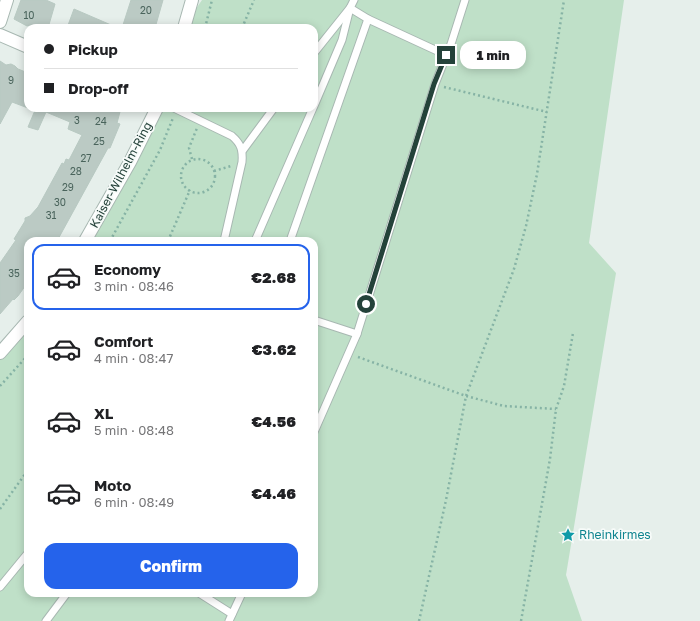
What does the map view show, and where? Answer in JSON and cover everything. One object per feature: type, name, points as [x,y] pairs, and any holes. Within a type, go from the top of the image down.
[{"type":"street","points":[[0,22],[7,0]]},
{"type":"street","points":[[185,24],[192,0]]},
{"type":"street","points":[[0,35],[24,45]]},
{"type":"street","name":"Kaiser-Wilhelm-Ring","points":[[87,237],[127,168],[155,112]]},
{"type":"street","points":[[0,353],[24,326]]},
{"type":"lane","points":[[318,48],[350,8],[354,0]]},
{"type":"lane","points":[[318,423],[357,334],[434,84],[451,44],[465,0]]},
{"type":"lane","points":[[350,8],[368,19],[446,55]]},
{"type":"lane","points":[[318,97],[342,40],[350,8]]},
{"type":"lane","points":[[291,237],[368,19]]},
{"type":"lane","points":[[182,112],[232,136],[239,142],[243,150],[242,162],[225,237]]},
{"type":"lane","points":[[243,150],[271,112]]},
{"type":"lane","points":[[257,237],[312,112]]},
{"type":"lane","points":[[318,321],[357,334]]},
{"type":"lane","points":[[0,587],[24,558]]},
{"type":"lane","points":[[46,621],[64,597]]},
{"type":"lane","points":[[204,597],[230,618],[240,597]]},
{"type":"path","points":[[206,24],[212,0]]},
{"type":"path","points":[[244,24],[254,0]]},
{"type":"path","points":[[419,621],[446,500],[466,396],[514,269],[526,226],[537,174],[564,0]]},
{"type":"path","points":[[434,84],[547,112]]},
{"type":"path","points":[[112,237],[160,150],[175,112]]},
{"type":"path","points":[[192,160],[189,148],[201,121]]},
{"type":"path","points":[[198,158],[211,164],[216,177],[210,189],[196,193],[184,187],[180,176],[185,163],[192,160],[198,158]]},
{"type":"path","points":[[214,171],[242,162]]},
{"type":"path","points":[[170,237],[190,190]]},
{"type":"path","points":[[521,621],[550,459],[556,409],[564,386],[573,333]]},
{"type":"path","points":[[349,354],[373,361],[466,396],[504,406],[556,409]]},
{"type":"path","points":[[0,386],[24,359]]},
{"type":"path","points":[[0,509],[24,476]]},
{"type":"green space","points":[[202,0],[624,0],[589,243],[616,273],[566,575],[582,621],[0,621],[0,359],[24,327],[24,597],[318,597],[318,237],[87,237],[155,112],[318,112],[318,24],[186,24]]},
{"type":"building","points":[[21,0],[46,0],[55,4],[49,24],[24,24],[14,19]]},
{"type":"building","points":[[131,0],[163,0],[156,24],[123,24]]},
{"type":"building","points":[[74,9],[109,24],[68,24]]},
{"type":"building","points":[[0,61],[6,65],[11,64],[24,71],[24,106],[12,102],[0,124]]},
{"type":"building","points":[[34,112],[46,112],[38,130],[28,127]]},
{"type":"building","points":[[46,112],[120,112],[117,123],[120,124],[110,148],[108,148],[59,237],[24,237],[24,288],[18,296],[14,300],[13,299],[0,314],[0,263],[16,240],[14,239],[25,221],[25,218],[30,216],[38,207],[62,163],[64,164],[66,159],[69,160],[82,135],[68,129],[70,122]]},
{"type":"place","name":"Rheinkirmes","points":[[568,535]]},
{"type":"route","points":[[366,304],[434,84],[446,55]]}]
